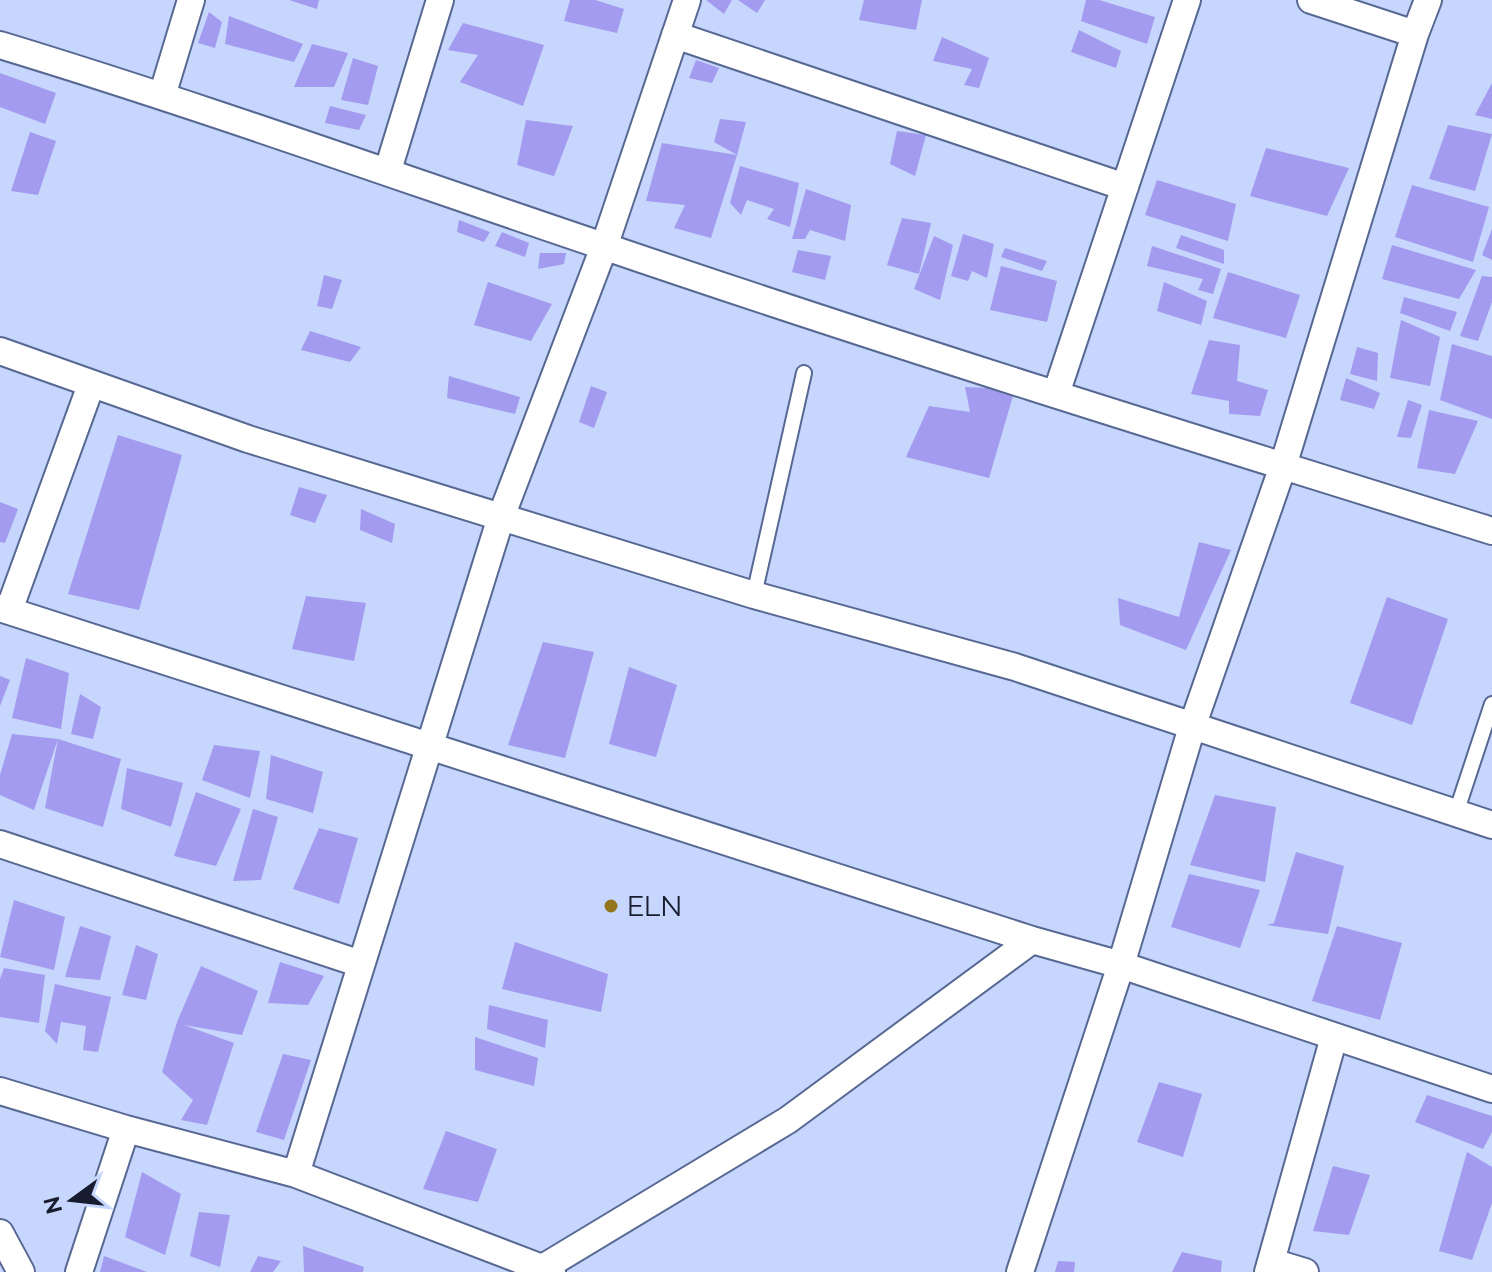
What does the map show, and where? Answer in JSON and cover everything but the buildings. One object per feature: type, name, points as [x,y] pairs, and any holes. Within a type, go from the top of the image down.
[{"type":"street","points":[[162,96],[191,0]]},
{"type":"street","points":[[388,170],[440,0]]},
{"type":"street","points":[[296,1174],[501,517],[604,247],[687,0]]},
{"type":"street","points":[[1056,394],[1187,0]]},
{"type":"street","points":[[1311,0],[1415,34]]},
{"type":"street","points":[[1020,1272],[1121,965],[1192,727],[1283,466],[1428,0]]},
{"type":"street","points":[[675,35],[1125,187]]},
{"type":"street","points":[[0,45],[388,170],[604,247],[1492,531]]},
{"type":"street","points":[[0,351],[248,439],[754,595],[1015,667],[1492,825]]},
{"type":"street","points":[[91,385],[5,609],[430,748],[683,826],[1032,940],[1121,965],[1492,1089]]},
{"type":"street","points":[[0,844],[361,964]]},
{"type":"street","points":[[0,1091],[126,1129],[296,1174],[544,1271],[788,1120],[1032,940]]},
{"type":"street","points":[[1305,1272],[1270,1267],[1334,1037]]},
{"type":"street","points":[[79,1272],[126,1129]]},
{"type":"street","points":[[0,1233],[21,1272]]},
{"type":"lane","points":[[754,595],[804,373]]},
{"type":"lane","points":[[1456,813],[1492,704]]},
{"type":"place","name":"ELN","points":[[611,906]]}]
